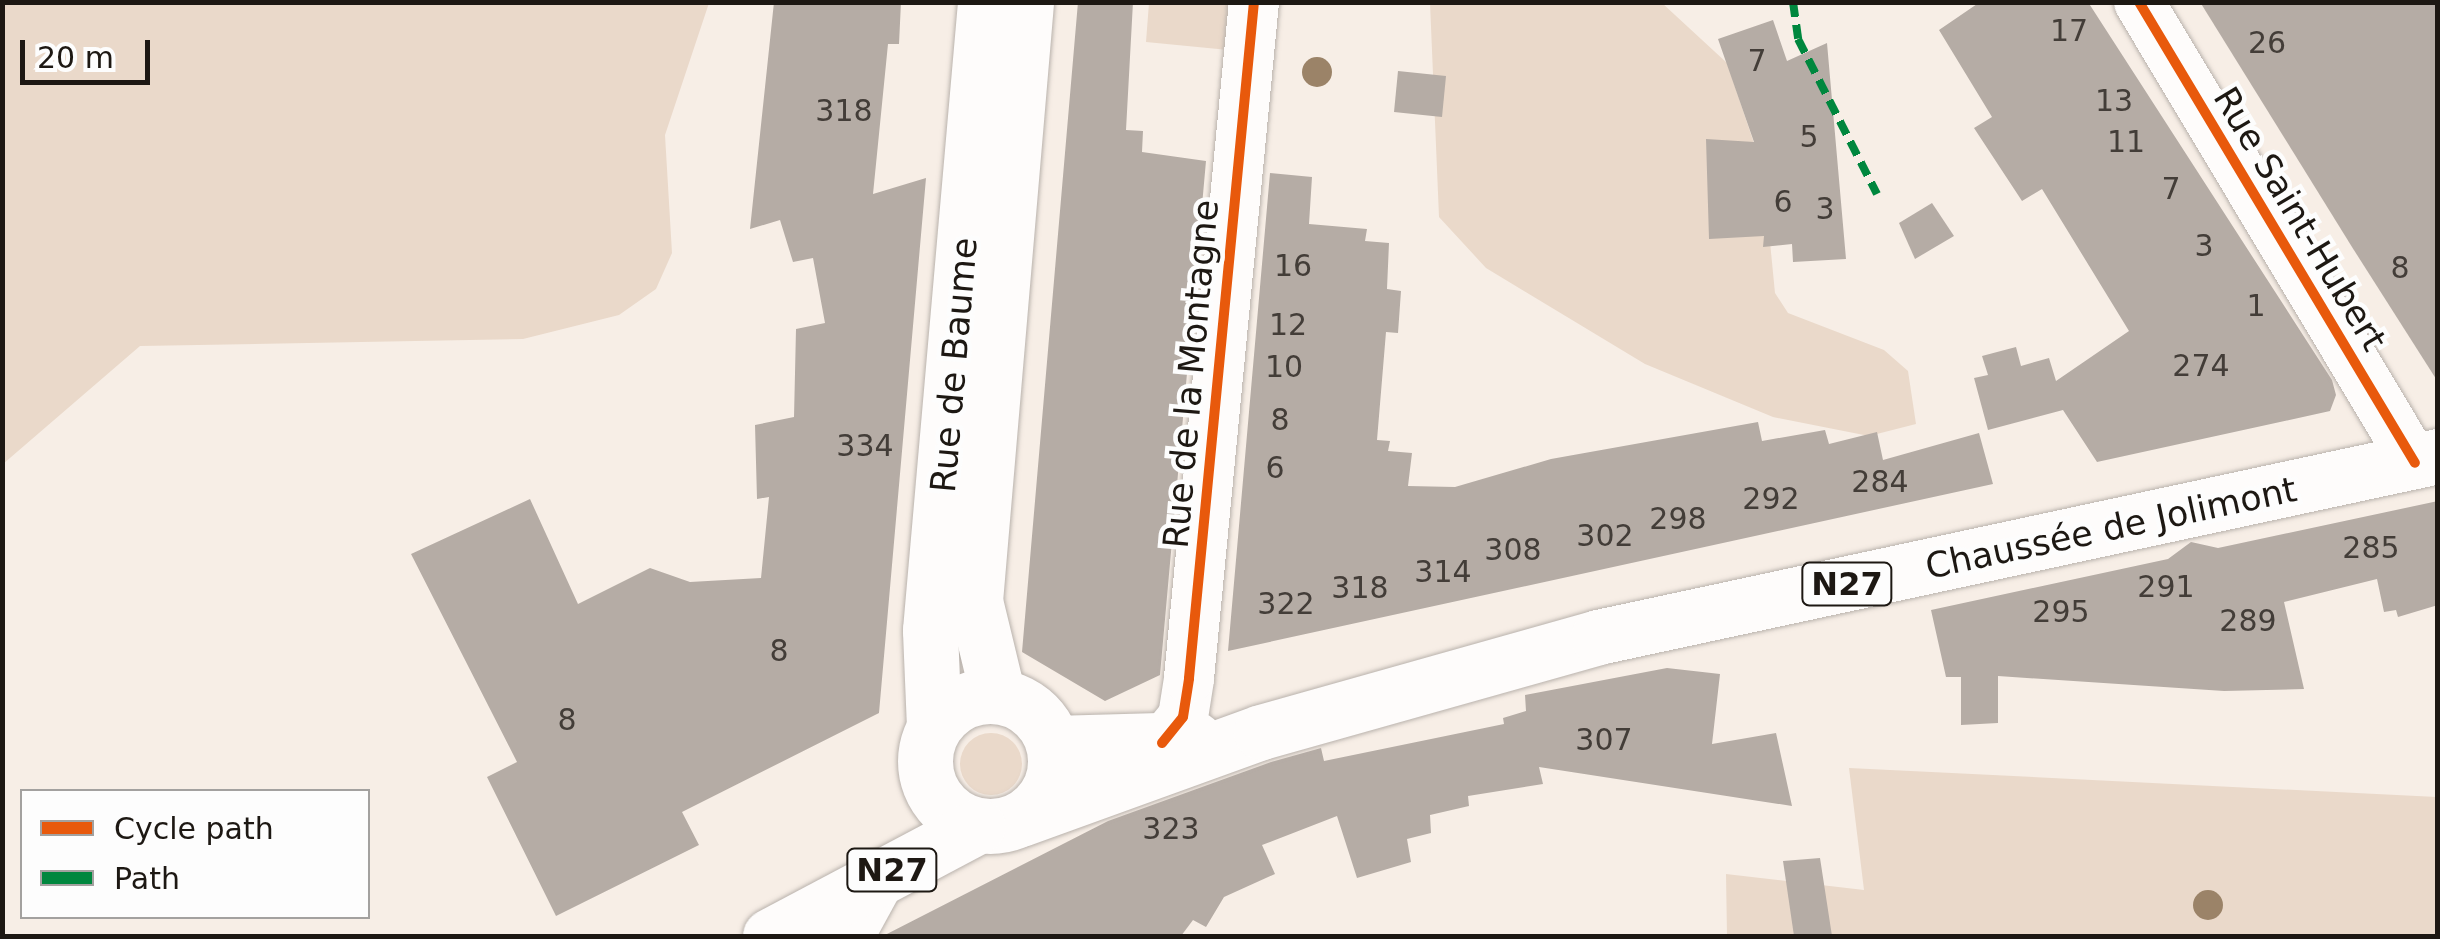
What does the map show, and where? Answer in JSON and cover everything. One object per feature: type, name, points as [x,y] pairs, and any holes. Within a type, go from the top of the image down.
[{"type":"main road","name":"Rue de Baume","points":[[929,751],[930,630],[985,2]]},
{"type":"main road","name":"Rue de Baume","points":[[998,696],[975,600],[1026,2]]},
{"type":"main road","name":"Chaussée de Jolimont","points":[[1000,823],[1261,732],[1598,638],[2426,460]]},
{"type":"main road","name":"N27","points":[[808,929],[900,821],[929,751],[962,702],[998,696]]},
{"type":"main road","points":[[998,696],[1022,704],[1053,743]]},
{"type":"main road","name":"Chaussée de Jolimont","points":[[1053,743],[1162,742],[1261,732]]},
{"type":"main road","name":"N27","points":[[808,929],[883,874],[1000,823],[1053,778],[1053,743]]},
{"type":"main road","name":"N27","points":[[929,751],[944,808],[1000,823]]},
{"type":"street","name":"Rue de la Montagne","points":[[1162,742],[1183,717],[1189,678],[1254,2]]},
{"type":"street","name":"Rue Saint-Hubert","points":[[2139,2],[2426,460]]},
{"type":"shaded area","points":[[3,2],[709,3],[665,135],[672,253],[656,289],[619,315],[523,339],[140,346],[3,464]]},
{"type":"shaded area","points":[[1149,3],[1254,3],[1249,52],[1146,42]]},
{"type":"shaded area","points":[[1430,3],[1662,3],[1727,63],[1763,170],[1775,293],[1788,313],[1884,350],[1908,371],[1916,424],[1869,436],[1773,417],[1645,364],[1486,268],[1439,217]]},
{"type":"shaded area","points":[[991,733],[1013,742],[1022,764],[1013,786],[991,795],[969,786],[960,764],[969,742]]},
{"type":"shaded area","points":[[1849,768],[2437,797],[2437,936],[1727,936],[1726,874],[1864,890]]},
{"type":"building","points":[[774,2],[901,2],[899,44],[888,44],[873,194],[926,178],[879,713],[682,812],[699,845],[556,916],[487,777],[517,762],[411,554],[530,499],[578,604],[650,568],[690,582],[761,578],[769,497],[757,499],[755,425],[794,417],[796,329],[825,323],[813,258],[793,262],[780,220],[750,229]]},
{"type":"building","points":[[1078,2],[1133,2],[1126,130],[1143,131],[1142,152],[1206,161],[1160,675],[1105,701],[1022,652]]},
{"type":"building","points":[[1980,2],[2088,2],[2332,380],[2336,395],[2330,411],[2097,462],[2063,410],[1988,430],[1974,378],[1988,375],[1982,356],[2016,347],[2021,366],[2049,358],[2056,381],[2129,331],[2042,189],[2022,201],[1974,128],[1992,117],[1939,30]]},
{"type":"building","points":[[2200,2],[2438,2],[2438,382],[2352,247]]},
{"type":"building","points":[[1773,20],[1787,61],[1827,43],[1846,259],[1793,262],[1792,244],[1763,247],[1764,236],[1709,239],[1706,139],[1754,142],[1718,39]]},
{"type":"building","points":[[1398,71],[1446,76],[1442,117],[1394,112]]},
{"type":"building","points":[[1270,173],[1312,177],[1309,224],[1367,229],[1365,241],[1389,243],[1387,289],[1401,291],[1398,333],[1386,332],[1377,440],[1390,441],[1388,451],[1412,453],[1408,486],[1455,487],[1551,459],[1758,422],[1762,441],[1825,430],[1829,444],[1877,432],[1883,460],[1979,433],[1993,484],[1228,651]]},
{"type":"building","points":[[1932,203],[1954,236],[1915,259],[1899,223]]},
{"type":"building","points":[[2438,501],[2438,605],[2398,617],[2396,610],[2384,612],[2377,579],[2284,602],[2304,689],[2224,691],[1998,676],[1998,723],[1961,725],[1961,677],[1946,677],[1931,610],[2168,559],[2191,542],[2218,548]]},
{"type":"building","points":[[1667,668],[1720,674],[1712,744],[1776,733],[1792,806],[1539,767],[1543,784],[1468,796],[1469,806],[1430,815],[1431,833],[1407,839],[1411,862],[1357,878],[1337,816],[1262,845],[1275,874],[1224,897],[1206,927],[1193,920],[1181,936],[883,936],[1108,821],[1271,762],[1321,748],[1324,761],[1504,724],[1503,718],[1526,711],[1525,695]]},
{"type":"building","points":[[1820,858],[1832,936],[1794,936],[1783,861]]},
{"type":"marked path","points":[[1793,2],[1798,39],[1877,194]]},
{"type":"cycle path","points":[[1162,743],[1183,717],[1189,678],[1254,2]]},
{"type":"cycle path","points":[[2139,2],[2415,463]]}]
